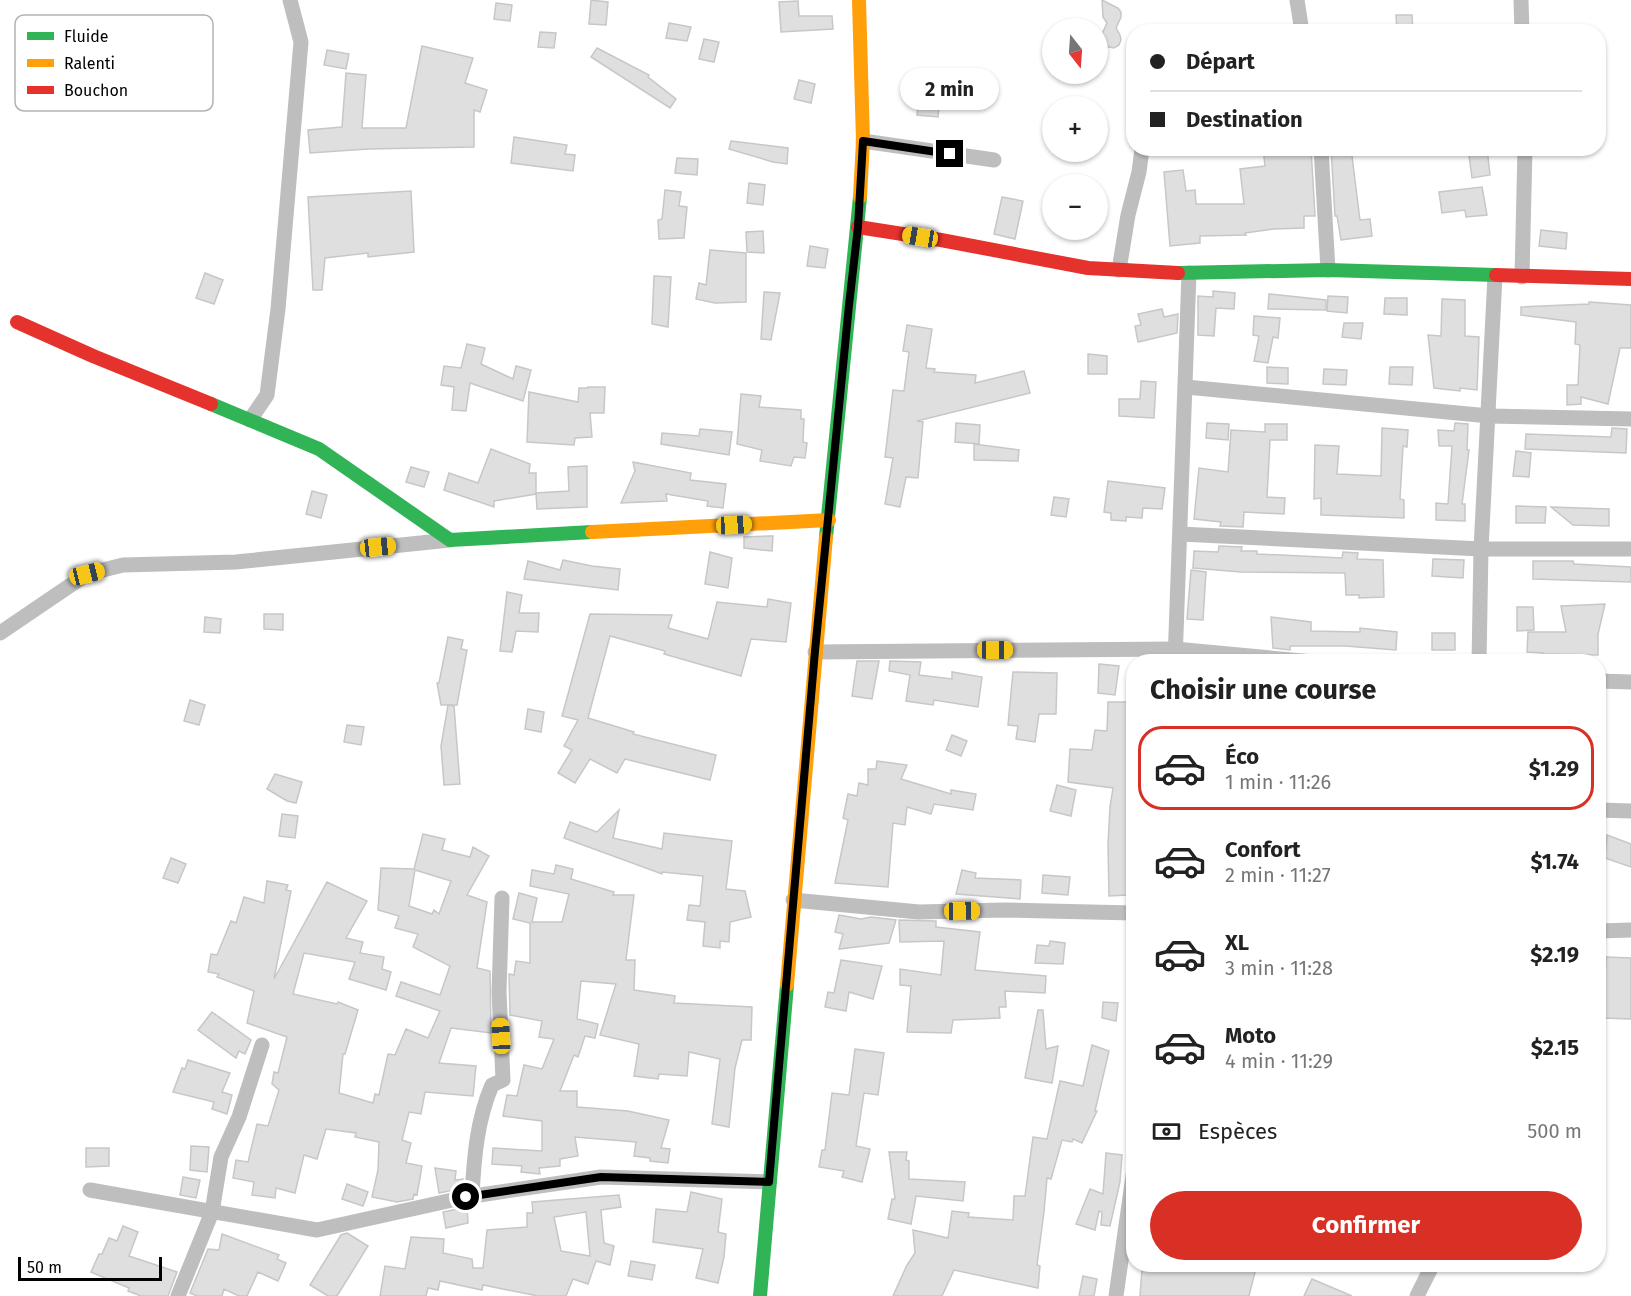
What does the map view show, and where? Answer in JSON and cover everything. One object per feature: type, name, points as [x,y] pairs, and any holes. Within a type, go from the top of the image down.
[{"type":"main road","points":[[760,1296],[815,651],[858,227],[863,141],[859,0]]},
{"type":"main road","points":[[858,227],[1088,268],[1189,273],[1328,270],[1631,279]]},
{"type":"main road","points":[[17,322],[93,356],[319,449],[450,540],[829,520]]},
{"type":"street","points":[[250,420],[267,395],[278,309],[301,42],[290,0]]},
{"type":"street","points":[[1297,0],[1301,24]]},
{"type":"street","points":[[1521,0],[1522,24]]},
{"type":"street","points":[[863,141],[994,160]]},
{"type":"street","points":[[1119,270],[1141,156]]},
{"type":"street","points":[[1321,156],[1328,270]]},
{"type":"street","points":[[1522,277],[1525,156]]},
{"type":"street","points":[[1175,654],[1189,273]]},
{"type":"street","points":[[1479,654],[1481,549],[1495,276]]},
{"type":"street","points":[[1186,387],[1489,416],[1631,419]]},
{"type":"street","points":[[1180,534],[1481,549],[1631,549]]},
{"type":"street","points":[[0,633],[87,574],[123,565],[236,561],[450,540]]},
{"type":"street","points":[[815,651],[1126,654]]},
{"type":"street","points":[[1606,681],[1631,682]]},
{"type":"street","points":[[1606,810],[1631,811]]},
{"type":"street","points":[[472,1196],[482,1108],[492,1085],[503,1080],[499,992],[502,898]]},
{"type":"street","points":[[793,900],[919,912],[1004,910],[1126,913]]},
{"type":"street","points":[[1606,931],[1631,930]]},
{"type":"street","points":[[178,1296],[212,1212],[221,1157],[239,1117],[261,1045]]},
{"type":"street","points":[[90,1190],[317,1230],[472,1196],[601,1177],[769,1182]]},
{"type":"street","points":[[1116,1296],[1126,1225]]},
{"type":"street","points":[[1417,1296],[1429,1272]]},
{"type":"building","points":[[591,0],[608,2],[606,25],[589,24]]},
{"type":"building","points":[[1102,0],[1121,12],[1116,28],[1121,40],[1114,48],[1108,47],[1108,18],[1103,17]]},
{"type":"building","points":[[798,1],[799,16],[832,16],[833,29],[781,32],[779,2]]},
{"type":"building","points":[[496,3],[512,5],[510,21],[494,19]]},
{"type":"building","points":[[1396,15],[1412,15],[1413,24],[1397,24]]},
{"type":"building","points":[[669,23],[691,27],[687,41],[666,38]]},
{"type":"building","points":[[540,32],[556,33],[554,48],[538,47]]},
{"type":"building","points":[[704,39],[719,42],[714,62],[699,59]]},
{"type":"building","points":[[422,46],[473,58],[465,83],[487,90],[480,112],[474,110],[474,147],[368,149],[310,153],[308,130],[342,127],[346,73],[366,75],[362,128],[406,128]]},
{"type":"building","points":[[597,48],[649,75],[648,77],[676,99],[670,108],[591,57]]},
{"type":"building","points":[[327,50],[349,54],[346,69],[324,65]]},
{"type":"building","points":[[921,72],[942,74],[938,117],[917,115]]},
{"type":"building","points":[[799,80],[815,84],[811,103],[794,99]]},
{"type":"building","points":[[514,137],[567,145],[565,154],[575,155],[573,171],[511,163]]},
{"type":"building","points":[[731,141],[788,148],[787,164],[729,149]]},
{"type":"building","points":[[1264,156],[1311,156],[1315,216],[1304,216],[1304,228],[1273,229],[1245,233],[1246,235],[1200,236],[1200,243],[1170,246],[1164,172],[1183,170],[1186,191],[1195,190],[1196,204],[1244,204],[1240,169],[1265,166]]},
{"type":"building","points":[[1331,156],[1352,156],[1360,220],[1370,219],[1372,236],[1341,240],[1337,216],[1335,216]]},
{"type":"building","points":[[1469,156],[1488,156],[1490,175],[1472,178]]},
{"type":"building","points":[[677,158],[698,159],[697,175],[675,173]]},
{"type":"building","points":[[749,183],[765,185],[763,205],[747,203]]},
{"type":"building","points":[[1482,187],[1487,215],[1466,217],[1465,210],[1442,213],[1439,192]]},
{"type":"building","points":[[665,190],[681,192],[679,206],[687,207],[684,238],[659,239],[658,220],[662,219]]},
{"type":"building","points":[[411,191],[414,252],[368,257],[368,253],[325,258],[322,290],[313,290],[308,197]]},
{"type":"building","points":[[1002,197],[1023,201],[1015,239],[994,234]]},
{"type":"building","points":[[1541,230],[1567,233],[1566,249],[1539,246]]},
{"type":"building","points":[[763,231],[764,253],[747,252],[746,232]]},
{"type":"building","points":[[810,246],[828,249],[825,268],[807,266]]},
{"type":"building","points":[[710,250],[746,253],[746,302],[715,303],[696,299],[699,283],[706,285]]},
{"type":"building","points":[[205,273],[223,280],[214,304],[196,298]]},
{"type":"building","points":[[654,276],[671,277],[668,327],[652,324]]},
{"type":"building","points":[[1213,291],[1235,293],[1234,309],[1216,308],[1214,336],[1198,335],[1198,296],[1213,297]]},
{"type":"building","points":[[764,292],[780,293],[771,340],[761,339]]},
{"type":"building","points":[[1269,294],[1326,300],[1326,310],[1268,309]]},
{"type":"building","points":[[1328,296],[1348,297],[1347,313],[1327,311]]},
{"type":"building","points":[[1385,298],[1407,298],[1407,315],[1384,314]]},
{"type":"building","points":[[1442,299],[1465,300],[1465,336],[1479,337],[1477,390],[1434,388],[1428,335],[1441,336]]},
{"type":"building","points":[[1589,302],[1631,305],[1631,348],[1620,348],[1608,404],[1581,397],[1581,404],[1567,405],[1567,385],[1578,385],[1580,345],[1575,344],[1576,322],[1521,315],[1521,307],[1589,304]]},
{"type":"building","points":[[1162,309],[1164,317],[1178,314],[1177,333],[1138,342],[1135,326],[1141,325],[1138,314]]},
{"type":"building","points":[[1254,316],[1280,318],[1278,338],[1273,337],[1268,363],[1254,361],[1259,336],[1253,335]]},
{"type":"building","points":[[1344,323],[1363,323],[1361,339],[1342,337]]},
{"type":"building","points":[[907,325],[932,329],[926,368],[935,369],[934,372],[976,375],[975,383],[1024,371],[1030,393],[917,421],[923,422],[918,478],[906,477],[900,507],[885,504],[893,458],[885,457],[893,390],[904,391],[909,352],[903,351]]},
{"type":"building","points":[[467,344],[485,348],[481,364],[513,379],[516,366],[531,370],[523,401],[470,383],[466,411],[452,410],[454,387],[441,385],[444,366],[461,368]]},
{"type":"building","points":[[1088,354],[1107,356],[1107,374],[1088,374]]},
{"type":"building","points":[[1267,367],[1288,368],[1288,384],[1267,383]]},
{"type":"building","points":[[1390,367],[1413,367],[1412,385],[1389,384]]},
{"type":"building","points":[[1324,369],[1347,370],[1346,385],[1323,384]]},
{"type":"building","points":[[1141,381],[1156,382],[1154,418],[1119,416],[1119,399],[1140,399]]},
{"type":"building","points":[[605,387],[604,413],[590,413],[592,437],[575,438],[574,445],[527,442],[529,392],[578,402],[579,388]]},
{"type":"building","points":[[741,394],[761,396],[759,407],[801,410],[801,419],[804,419],[803,442],[807,443],[805,458],[794,457],[791,466],[760,461],[762,450],[737,444]]},
{"type":"building","points":[[956,423],[980,425],[979,444],[955,442]]},
{"type":"building","points":[[1207,423],[1229,424],[1228,440],[1206,438]]},
{"type":"building","points":[[1455,423],[1468,424],[1467,450],[1469,450],[1462,504],[1465,504],[1465,521],[1436,520],[1436,503],[1448,504],[1452,446],[1439,446],[1438,430],[1454,431]]},
{"type":"building","points":[[1265,424],[1287,424],[1287,440],[1270,440],[1267,497],[1285,498],[1284,514],[1244,512],[1243,527],[1220,526],[1221,522],[1194,519],[1199,468],[1228,472],[1231,430],[1265,432]]},
{"type":"building","points":[[1382,428],[1408,430],[1407,447],[1403,446],[1400,499],[1404,500],[1404,518],[1321,515],[1321,498],[1314,499],[1315,445],[1339,446],[1337,474],[1381,476]]},
{"type":"building","points":[[1612,428],[1627,429],[1626,453],[1525,449],[1526,434],[1611,437]]},
{"type":"building","points":[[700,429],[732,432],[729,455],[661,444],[662,433],[699,436]]},
{"type":"building","points":[[974,444],[1019,450],[1018,461],[974,460]]},
{"type":"building","points":[[491,449],[530,464],[529,473],[536,473],[536,494],[494,501],[494,507],[444,490],[449,473],[478,483]]},
{"type":"building","points":[[1516,451],[1531,453],[1529,477],[1513,476]]},
{"type":"building","points":[[633,462],[691,473],[690,480],[726,484],[723,508],[707,506],[708,501],[666,494],[667,501],[621,503],[635,471]]},
{"type":"building","points":[[587,466],[587,507],[537,509],[536,493],[569,491],[568,467]]},
{"type":"building","points":[[411,467],[429,472],[424,487],[406,482]]},
{"type":"building","points":[[1108,481],[1165,488],[1162,509],[1143,508],[1142,518],[1126,517],[1126,521],[1111,520],[1111,513],[1104,512]]},
{"type":"building","points":[[312,491],[327,495],[321,518],[306,514]]},
{"type":"building","points":[[1054,497],[1069,499],[1066,517],[1051,515]]},
{"type":"building","points":[[1516,506],[1546,507],[1545,523],[1516,523]]},
{"type":"building","points":[[1551,507],[1609,509],[1609,526],[1573,525]]},
{"type":"building","points":[[773,536],[772,551],[744,548],[744,537]]},
{"type":"building","points":[[1219,546],[1242,547],[1241,551],[1257,551],[1257,554],[1342,558],[1343,552],[1358,553],[1357,559],[1383,560],[1384,597],[1359,598],[1359,595],[1346,595],[1345,573],[1241,572],[1193,568],[1194,551],[1218,552]]},
{"type":"building","points":[[710,552],[732,558],[728,588],[705,584]]},
{"type":"building","points":[[1433,559],[1464,560],[1463,578],[1432,576]]},
{"type":"building","points":[[563,560],[620,569],[618,590],[524,579],[528,561],[560,570]]},
{"type":"building","points":[[1533,561],[1573,561],[1574,564],[1631,567],[1631,582],[1533,579]]},
{"type":"building","points":[[1191,570],[1206,572],[1203,620],[1187,619]]},
{"type":"building","points":[[507,592],[522,595],[519,613],[539,613],[538,632],[516,631],[512,652],[500,651]]},
{"type":"building","points":[[768,599],[791,603],[786,642],[751,639],[741,676],[610,636],[588,718],[634,732],[633,734],[716,755],[710,780],[625,759],[617,773],[590,759],[575,783],[558,773],[572,750],[564,746],[578,720],[562,716],[590,614],[672,615],[668,628],[708,639],[717,602],[767,607]]},
{"type":"building","points":[[1605,604],[1598,634],[1598,654],[1527,652],[1528,632],[1566,632],[1561,606]]},
{"type":"building","points":[[1517,607],[1533,607],[1534,630],[1517,631]]},
{"type":"building","points":[[264,614],[283,614],[283,630],[264,629]]},
{"type":"building","points":[[205,617],[221,619],[220,633],[204,632]]},
{"type":"building","points":[[1271,617],[1311,622],[1311,631],[1360,632],[1360,628],[1397,632],[1396,650],[1345,646],[1290,646],[1290,650],[1273,648]]},
{"type":"building","points":[[1432,633],[1455,633],[1455,650],[1432,650]]},
{"type":"building","points":[[448,637],[463,640],[461,649],[467,650],[457,705],[441,705],[437,683],[439,683]]},
{"type":"building","points":[[857,661],[879,661],[872,699],[852,696]]},
{"type":"building","points":[[890,661],[921,662],[919,675],[952,679],[952,672],[982,677],[978,707],[934,700],[933,705],[906,701],[910,675],[889,671]]},
{"type":"building","points":[[1099,664],[1119,666],[1115,695],[1098,693]]},
{"type":"building","points":[[1013,672],[1057,673],[1056,714],[1039,714],[1035,742],[1016,739],[1018,726],[1008,725]]},
{"type":"building","points":[[190,700],[205,705],[199,725],[184,721]]},
{"type":"building","points":[[1108,702],[1126,702],[1126,895],[1109,896],[1108,845],[1113,788],[1068,782],[1070,749],[1092,750],[1095,730],[1107,731]]},
{"type":"building","points":[[448,705],[454,706],[460,784],[444,785],[441,746]]},
{"type":"building","points":[[528,709],[544,712],[541,732],[525,729]]},
{"type":"building","points":[[347,725],[364,727],[361,745],[344,742]]},
{"type":"building","points":[[952,735],[967,741],[961,756],[946,750]]},
{"type":"building","points":[[877,761],[907,765],[901,779],[951,794],[951,790],[976,794],[973,810],[934,804],[931,814],[907,807],[905,825],[893,823],[888,887],[835,883],[848,820],[843,818],[848,794],[857,796],[859,783],[868,785],[868,769],[876,769]]},
{"type":"building","points":[[275,774],[302,782],[296,803],[287,801],[267,789]]},
{"type":"building","points":[[1057,785],[1076,790],[1071,816],[1050,811]]},
{"type":"building","points":[[619,810],[613,838],[662,849],[664,833],[732,841],[726,889],[745,891],[751,917],[730,922],[729,942],[720,941],[720,948],[703,946],[705,922],[687,920],[689,905],[700,906],[703,876],[662,872],[662,874],[564,838],[570,822],[597,832]]},
{"type":"building","points":[[282,814],[298,816],[295,838],[279,836]]},
{"type":"building","points":[[423,834],[445,839],[442,850],[470,857],[473,847],[489,856],[467,895],[487,902],[477,968],[490,971],[491,1033],[451,1028],[439,1063],[476,1066],[473,1096],[425,1092],[421,1114],[409,1112],[402,1140],[411,1143],[406,1163],[422,1166],[417,1195],[414,1194],[413,1199],[397,1202],[372,1197],[378,1170],[379,1142],[355,1137],[356,1133],[326,1129],[317,1159],[304,1155],[295,1193],[276,1188],[275,1198],[252,1195],[254,1182],[233,1178],[236,1160],[248,1162],[257,1124],[268,1126],[279,1090],[272,1084],[274,1072],[278,1073],[287,1037],[247,1023],[254,991],[217,977],[219,974],[208,972],[211,954],[217,955],[231,921],[236,923],[244,897],[264,903],[267,881],[288,885],[286,890],[291,891],[274,979],[327,882],[367,901],[346,938],[363,942],[360,953],[384,957],[382,969],[391,972],[386,990],[349,979],[355,962],[304,953],[293,994],[337,1004],[338,1002],[358,1010],[345,1054],[343,1054],[339,1093],[373,1103],[375,1094],[379,1095],[388,1054],[395,1055],[406,1029],[428,1038],[440,1011],[396,996],[401,982],[440,995],[450,966],[413,947],[418,934],[395,928],[399,916],[378,910],[381,868],[414,869]],"holes":[[[415,870],[451,881],[439,914],[434,910],[432,914],[409,906]]]},
{"type":"building","points":[[1607,835],[1631,844],[1631,867],[1606,858]]},
{"type":"building","points":[[171,858],[186,864],[178,883],[163,878]]},
{"type":"building","points":[[556,865],[573,869],[571,879],[614,892],[613,895],[634,895],[626,960],[635,960],[634,990],[675,996],[674,1003],[752,1007],[751,1040],[742,1040],[735,1068],[729,1127],[712,1124],[720,1059],[689,1052],[687,1076],[659,1074],[658,1079],[634,1076],[639,1044],[600,1035],[616,984],[581,981],[577,1019],[598,1024],[595,1038],[585,1036],[578,1057],[574,1055],[560,1091],[577,1091],[577,1107],[628,1111],[669,1120],[661,1148],[670,1149],[668,1163],[634,1156],[636,1142],[575,1137],[578,1156],[560,1159],[560,1166],[539,1168],[540,1174],[521,1172],[522,1166],[492,1164],[493,1148],[542,1151],[542,1121],[503,1116],[507,1095],[517,1096],[524,1065],[542,1069],[554,1039],[539,1037],[542,1021],[510,1015],[509,974],[514,975],[516,961],[530,963],[530,923],[513,919],[519,893],[537,898],[532,922],[562,922],[569,894],[530,886],[532,870],[554,874]]},
{"type":"building","points":[[962,870],[976,873],[975,878],[1021,880],[1020,899],[956,894]]},
{"type":"building","points":[[1043,875],[1070,877],[1068,895],[1042,893]]},
{"type":"building","points":[[839,915],[861,919],[871,917],[896,920],[889,943],[839,949],[843,934],[835,932]]},
{"type":"building","points":[[899,920],[936,921],[936,927],[980,932],[975,970],[1046,976],[1045,993],[1005,991],[1006,1007],[999,1007],[1000,1018],[953,1020],[951,1033],[907,1032],[911,986],[900,985],[900,969],[941,975],[944,941],[900,942]]},
{"type":"building","points":[[1050,941],[1065,943],[1063,964],[1035,963],[1037,945],[1049,946]]},
{"type":"building","points":[[1606,957],[1631,958],[1631,1019],[1606,1018]]},
{"type":"building","points":[[841,960],[882,966],[873,999],[849,992],[846,1011],[825,1007],[828,992],[834,993]]},
{"type":"building","points":[[1103,1002],[1118,1003],[1116,1021],[1102,1018]]},
{"type":"building","points":[[1038,1010],[1043,1010],[1046,1049],[1058,1046],[1052,1083],[1025,1078]]},
{"type":"building","points":[[212,1012],[251,1040],[245,1054],[239,1051],[236,1058],[198,1030]]},
{"type":"building","points":[[1092,1045],[1109,1051],[1095,1111],[1097,1111],[1082,1143],[1073,1139],[1072,1142],[1062,1140],[1051,1179],[1047,1178],[1037,1265],[1040,1266],[1038,1288],[954,1270],[942,1296],[893,1296],[915,1253],[913,1230],[948,1238],[952,1211],[969,1213],[968,1217],[1013,1220],[1014,1196],[1025,1196],[1033,1137],[1047,1139],[1060,1081],[1083,1086]]},
{"type":"building","points":[[855,1049],[884,1053],[878,1095],[864,1093],[856,1146],[870,1149],[862,1182],[842,1177],[844,1171],[819,1167],[822,1150],[825,1150],[832,1093],[849,1095]]},
{"type":"building","points":[[188,1060],[230,1073],[222,1092],[232,1095],[227,1114],[212,1109],[214,1102],[173,1092],[182,1068],[185,1069]]},
{"type":"building","points":[[191,1146],[209,1147],[207,1172],[190,1170]]},
{"type":"building","points":[[86,1148],[109,1148],[109,1166],[86,1167]]},
{"type":"building","points":[[889,1152],[907,1152],[909,1179],[965,1182],[963,1201],[916,1196],[911,1224],[888,1219],[892,1199],[895,1199]]},
{"type":"building","points":[[1106,1153],[1122,1155],[1120,1182],[1110,1226],[1101,1225],[1102,1212],[1099,1211],[1095,1230],[1076,1224],[1090,1189],[1103,1194]]},
{"type":"building","points":[[435,1168],[456,1171],[455,1180],[463,1179],[463,1188],[439,1193]]},
{"type":"building","points":[[183,1177],[200,1180],[196,1198],[180,1195]]},
{"type":"building","points":[[347,1184],[368,1192],[363,1206],[342,1199]]},
{"type":"building","points":[[691,1192],[722,1199],[718,1232],[726,1234],[718,1283],[696,1278],[703,1249],[653,1242],[656,1209],[687,1212]]},
{"type":"building","points":[[619,1195],[621,1207],[601,1210],[604,1243],[614,1246],[610,1265],[596,1261],[588,1284],[573,1279],[566,1296],[538,1296],[483,1285],[482,1290],[440,1281],[438,1290],[428,1288],[426,1296],[380,1296],[385,1266],[405,1269],[411,1237],[444,1239],[443,1253],[472,1259],[473,1268],[483,1268],[487,1230],[527,1227],[527,1213],[533,1213],[532,1202]],"holes":[[[586,1212],[590,1256],[561,1251],[554,1217]]]},
{"type":"building","points":[[467,1207],[468,1223],[446,1228],[443,1212]]},
{"type":"building","points":[[123,1226],[138,1232],[129,1256],[177,1272],[168,1296],[141,1296],[128,1291],[129,1288],[91,1272],[109,1238],[117,1241]]},
{"type":"building","points":[[347,1233],[368,1246],[337,1296],[328,1296],[310,1285],[341,1235]]},
{"type":"building","points":[[222,1234],[279,1255],[277,1259],[286,1263],[278,1281],[258,1272],[247,1296],[239,1296],[224,1289],[222,1296],[197,1296],[190,1293],[208,1249],[219,1250]]},
{"type":"building","points":[[631,1261],[655,1265],[652,1280],[628,1276]]},
{"type":"building","points":[[1142,1272],[1255,1272],[1249,1296],[1140,1296]]},
{"type":"building","points":[[1083,1276],[1097,1279],[1094,1296],[1079,1296]]},
{"type":"building","points":[[1312,1279],[1352,1296],[1304,1296]]},
{"type":"traffic: fast","points":[[826,537],[860,197]]},
{"type":"traffic: fast","points":[[1178,273],[1328,270],[1496,275]]},
{"type":"traffic: fast","points":[[211,404],[319,449],[450,540],[592,532]]},
{"type":"traffic: fast","points":[[760,1296],[787,985]]},
{"type":"traffic: slow","points":[[859,0],[863,141],[860,197]]},
{"type":"traffic: slow","points":[[592,532],[829,520]]},
{"type":"traffic: slow","points":[[787,985],[826,537]]},
{"type":"traffic: jam","points":[[858,227],[1088,268],[1178,273]]},
{"type":"traffic: jam","points":[[1496,275],[1631,279]]},
{"type":"traffic: jam","points":[[17,322],[211,404]]},
{"type":"route","points":[[466,1197],[601,1177],[769,1182],[815,651],[858,227],[863,141],[950,154]]}]
